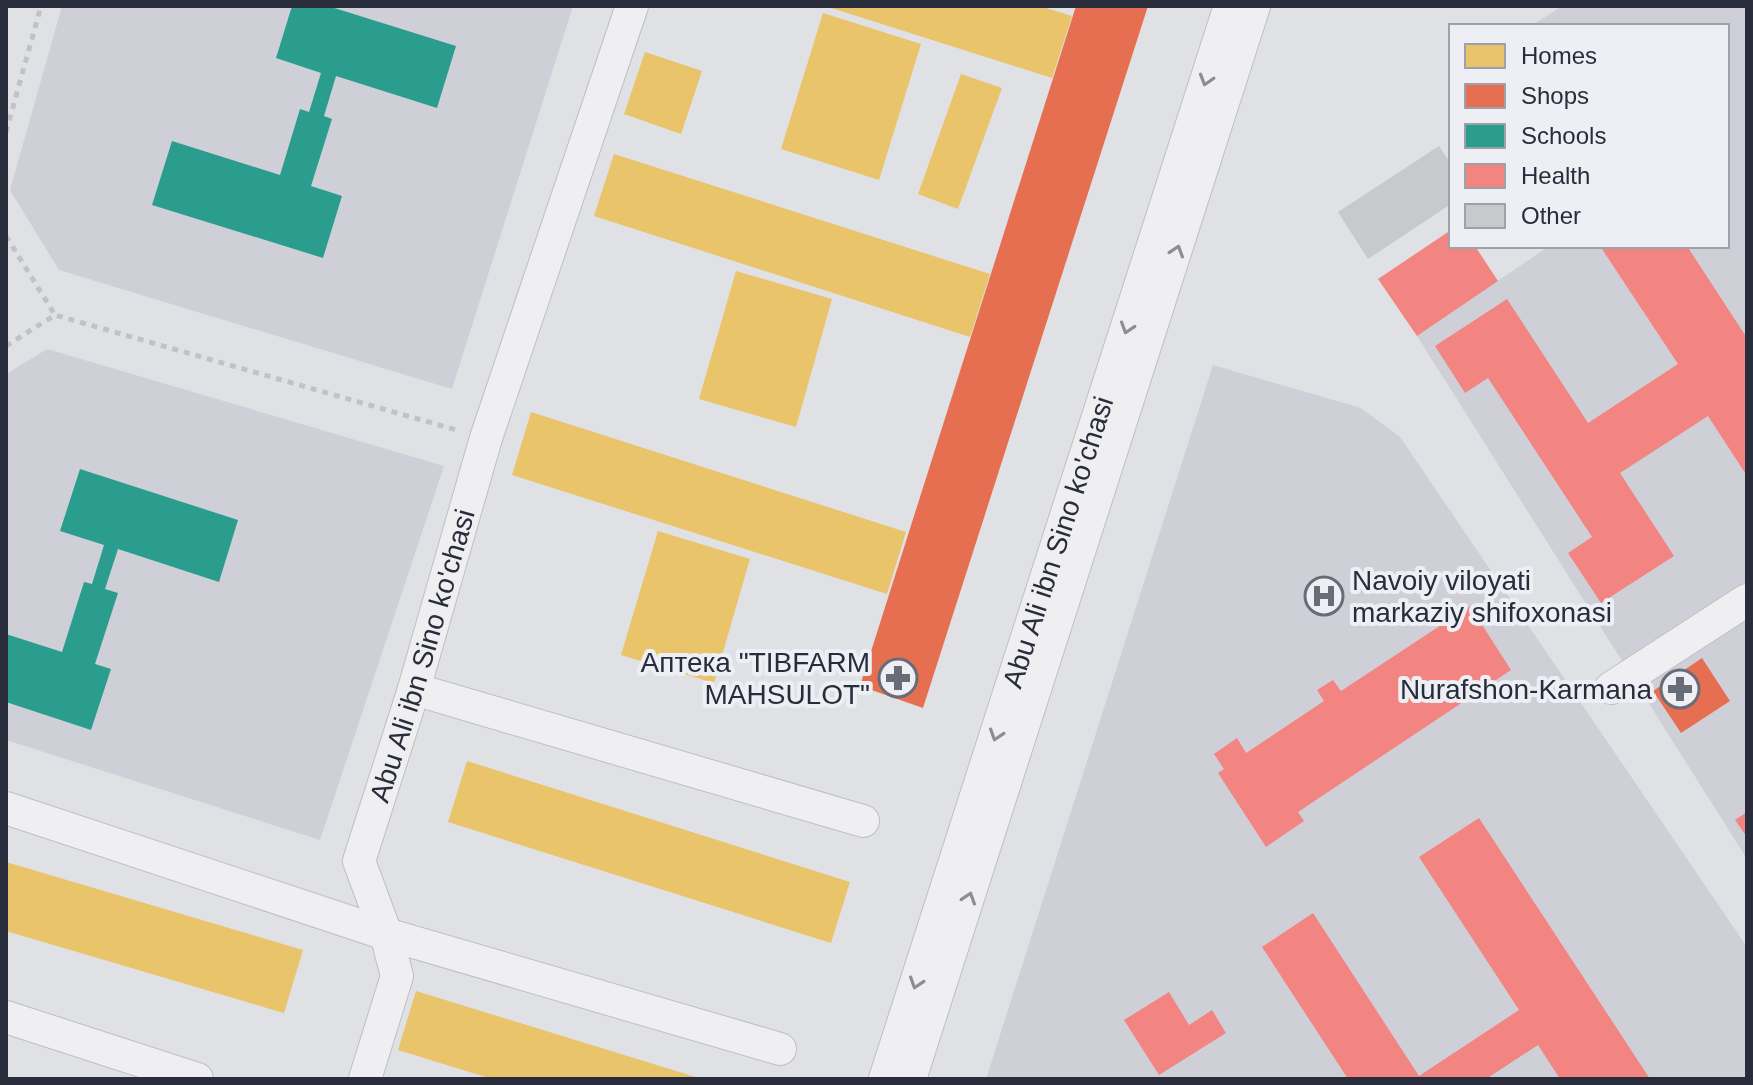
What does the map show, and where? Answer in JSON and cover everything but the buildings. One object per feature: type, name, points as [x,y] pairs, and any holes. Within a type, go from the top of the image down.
[{"type":"street","name":"Abu Ali ibn Sino ko'chasi","points":[[365,1079],[397,976],[386,934],[359,861],[414,689],[486,438],[632,6]]},
{"type":"street","name":"Abu Ali ibn Sino ko'chasi","points":[[885,1079],[1230,6]]},
{"type":"street","name":"Abu Ali ibn Sino ko'chasi","points":[[910,1079],[1254,6]]},
{"type":"street","points":[[1611,688],[1747,600]]},
{"type":"street","points":[[414,689],[863,821]]},
{"type":"street","points":[[6,808],[386,934],[780,1049]]},
{"type":"street","points":[[6,1017],[197,1079]]},
{"type":"path","points":[[6,132],[41,6]]},
{"type":"path","points":[[6,236],[55,315],[486,438]]},
{"type":"path","points":[[6,346],[55,315]]},
{"type":"shaded area","points":[[62,6],[573,6],[452,389],[59,270],[10,190]]},
{"type":"shaded area","points":[[1562,6],[1747,6],[1747,859],[1417,336],[1546,248],[1729,248],[1729,24],[1534,24]]},
{"type":"shaded area","points":[[47,349],[444,466],[320,840],[6,740],[6,374]]},
{"type":"shaded area","name":"Navoiy viloyati markaziy shifoxonasi","points":[[1213,365],[1361,408],[1400,437],[1747,947],[1747,1079],[986,1079]]},
{"type":"place","name":"Navoiy viloyati markaziy shifoxonasi","points":[[1324,596]]},
{"type":"place","name":"Аптека \"TIBFARM MAHSULOT\"","points":[[898,678]]},
{"type":"place","name":"Nurafshon-Karmana","points":[[1680,689]]}]
